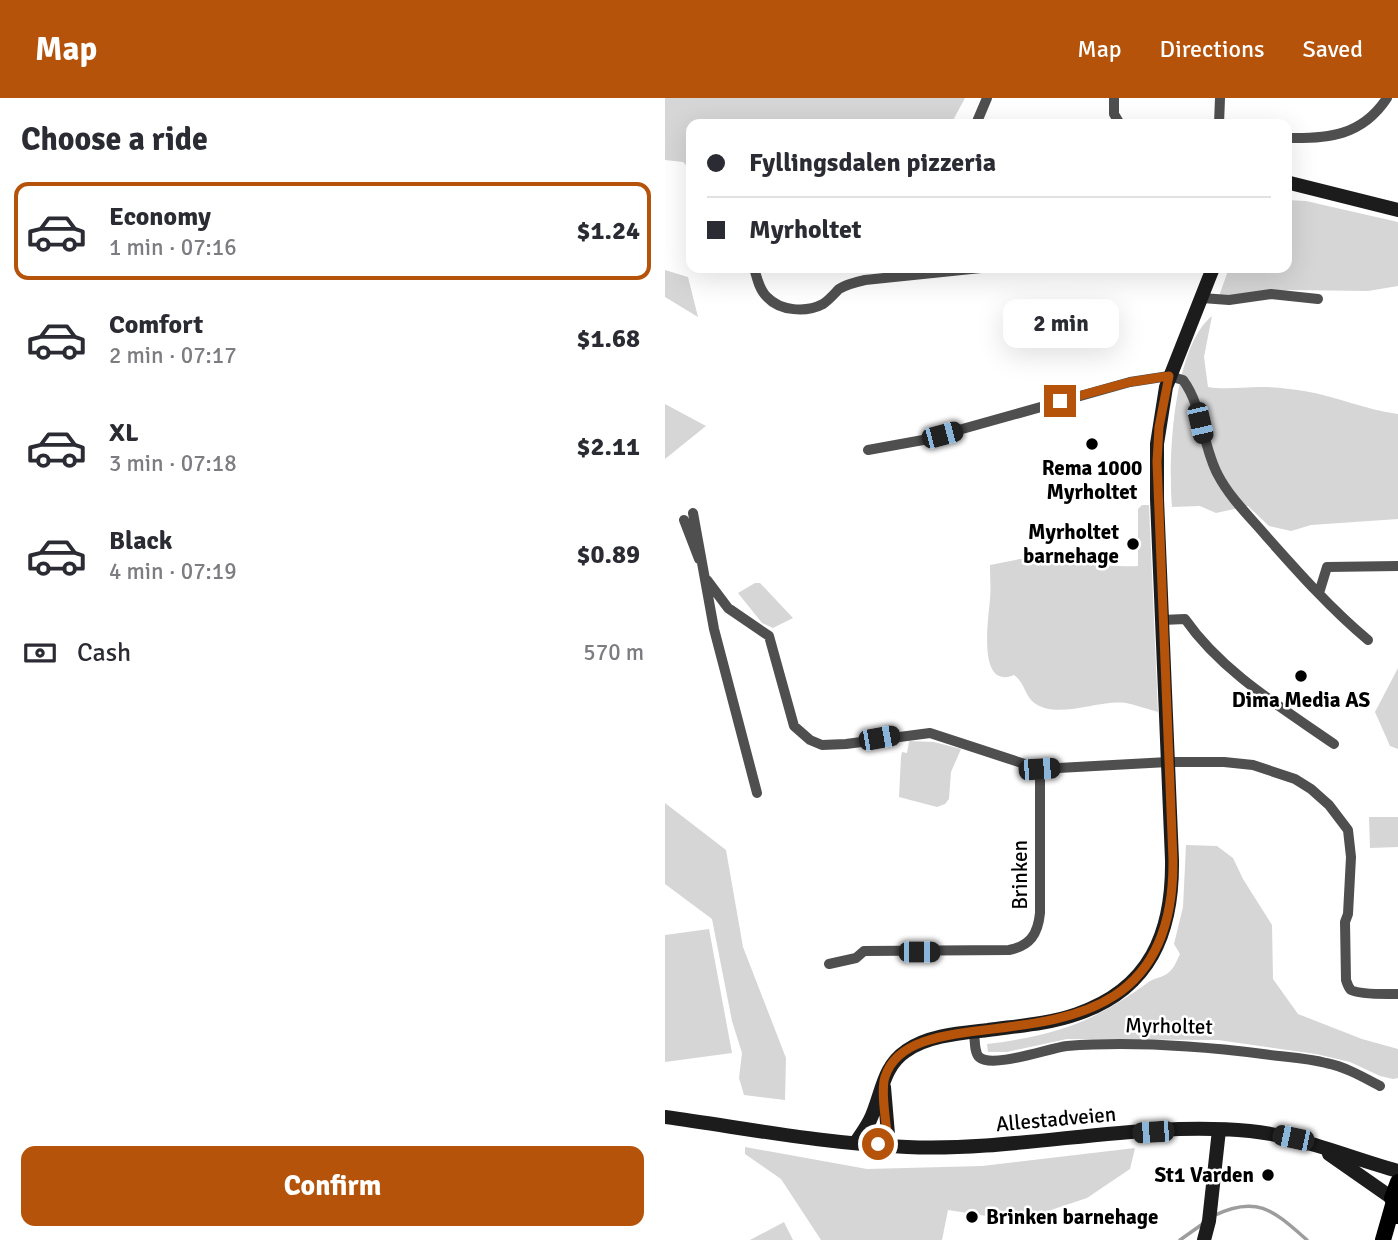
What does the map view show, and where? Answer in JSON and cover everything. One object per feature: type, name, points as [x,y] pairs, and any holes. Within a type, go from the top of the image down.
[{"type":"main road","points":[[1292,184],[1398,210]]},
{"type":"main road","name":"Myrholtet","points":[[884,1078],[895,1060],[916,1045],[974,1031],[1051,1021],[1097,1006],[1136,977],[1151,958],[1163,935],[1173,891],[1157,462],[1159,427],[1169,376],[1211,273]]},
{"type":"main road","points":[[856,1142],[870,1119],[884,1078]]},
{"type":"main road","points":[[884,1078],[889,1146]]},
{"type":"main road","name":"Allestadveien","points":[[665,1117],[889,1146],[989,1146],[1098,1136],[1219,1130],[1268,1133],[1293,1138],[1398,1171]]},
{"type":"main road","points":[[1204,1240],[1209,1221],[1219,1130]]},
{"type":"main road","name":"Allestadveien","points":[[1322,1149],[1394,1206]]},
{"type":"main road","points":[[1383,1240],[1394,1206],[1398,1182]]},
{"type":"street","points":[[979,119],[987,98]]},
{"type":"street","points":[[1114,98],[1114,114],[1117,119]]},
{"type":"street","points":[[1219,119],[1220,98]]},
{"type":"street","points":[[1292,138],[1345,134],[1371,116],[1387,98]]},
{"type":"street","points":[[756,273],[761,290],[767,298],[787,309],[798,309],[824,303],[850,284],[933,273]]},
{"type":"street","points":[[1202,298],[1229,300],[1271,294],[1318,299]]},
{"type":"street","points":[[869,450],[923,440],[1122,383],[1169,376],[1183,380],[1189,388],[1214,467],[1235,500],[1333,610],[1368,640]]},
{"type":"street","points":[[689,517],[702,557],[714,629],[757,793]]},
{"type":"street","points":[[1319,593],[1327,567],[1398,566]]},
{"type":"street","points":[[707,580],[728,608],[769,636],[789,714],[794,726],[810,740],[832,745],[930,733],[1039,769],[1168,762],[1224,762],[1253,765],[1295,779],[1329,805],[1348,830],[1348,914],[1345,922],[1348,987],[1361,992],[1398,994]]},
{"type":"street","points":[[1162,620],[1185,619],[1225,665],[1334,744]]},
{"type":"street","name":"Brinken","points":[[829,964],[856,958],[864,951],[1009,950],[1028,943],[1035,935],[1040,913],[1039,769]]},
{"type":"street","name":"Myrholtet","points":[[974,1031],[976,1052],[986,1061],[1003,1060],[1066,1046],[1198,1046],[1325,1062],[1357,1073],[1380,1086]]},
{"type":"shaded area","points":[[665,98],[965,98],[954,119],[686,119],[686,165],[683,162],[665,160]]},
{"type":"shaded area","points":[[1292,200],[1306,201],[1398,222],[1398,286],[1368,291],[1290,290],[1219,296],[1227,273],[1292,273]]},
{"type":"shaded area","points":[[665,270],[688,277],[698,317],[665,297]]},
{"type":"shaded area","points":[[1212,316],[1204,357],[1208,387],[1266,387],[1304,391],[1398,414],[1398,519],[1311,525],[1291,531],[1269,526],[1248,506],[1216,513],[1200,506],[1172,507],[1171,462],[1181,378],[1199,331]]},
{"type":"shaded area","points":[[665,404],[706,426],[665,459]]},
{"type":"shaded area","points":[[1142,505],[1149,505],[1158,712],[1126,703],[1054,710],[1033,702],[1014,675],[1003,677],[996,674],[991,666],[987,643],[990,565],[1044,552],[1075,562],[1138,566],[1138,509]]},
{"type":"shaded area","points":[[760,583],[793,618],[773,628],[762,623],[738,593]]},
{"type":"shaded area","points":[[1398,668],[1398,749],[1390,746],[1375,712]]},
{"type":"shaded area","points":[[909,741],[934,742],[961,749],[951,772],[949,799],[945,804],[937,807],[899,797],[901,757],[902,752],[907,753]]},
{"type":"shaded area","points":[[665,803],[726,850],[743,947],[786,1058],[785,1100],[744,1095],[739,1078],[742,1053],[732,1021],[712,919],[665,884]]},
{"type":"shaded area","points":[[1369,817],[1398,817],[1398,847],[1370,848]]},
{"type":"shaded area","points":[[1186,845],[1217,846],[1233,858],[1272,925],[1273,979],[1298,1014],[1362,1039],[1398,1049],[1398,1078],[1380,1076],[1350,1062],[1316,1054],[1218,1040],[1067,1039],[1007,1052],[988,1052],[987,1044],[1054,1031],[1092,1017],[1171,971],[1180,954],[1174,944],[1183,907]]},
{"type":"shaded area","points":[[709,929],[732,1053],[665,1062],[665,935]]},
{"type":"shaded area","points":[[745,1147],[867,1169],[982,1166],[1135,1148],[1130,1169],[1087,1198],[1018,1221],[948,1210],[942,1240],[821,1240],[781,1179],[745,1154]]},
{"type":"shaded area","points":[[784,1222],[793,1240],[750,1240]]},
{"type":"waterway","points":[[1213,1216],[1242,1206],[1253,1206],[1274,1214],[1307,1240]]},
{"type":"waterway","points":[[1180,1240],[1204,1223]]},
{"type":"place","name":"Rema 1000 Myrholtet","points":[[1092,444]]},
{"type":"place","name":"Myrholtet barnehage","points":[[1133,544]]},
{"type":"place","name":"Dima Media AS","points":[[1301,676]]},
{"type":"place","name":"St1 Varden","points":[[1268,1175]]},
{"type":"place","name":"Brinken barnehage","points":[[972,1217]]},
{"type":"route","points":[[878,1144],[889,1146],[884,1078],[895,1060],[904,1052],[935,1039],[1051,1021],[1097,1006],[1136,977],[1151,958],[1169,916],[1173,891],[1173,860],[1157,499],[1157,444],[1169,376],[1130,382],[1060,401]]}]
